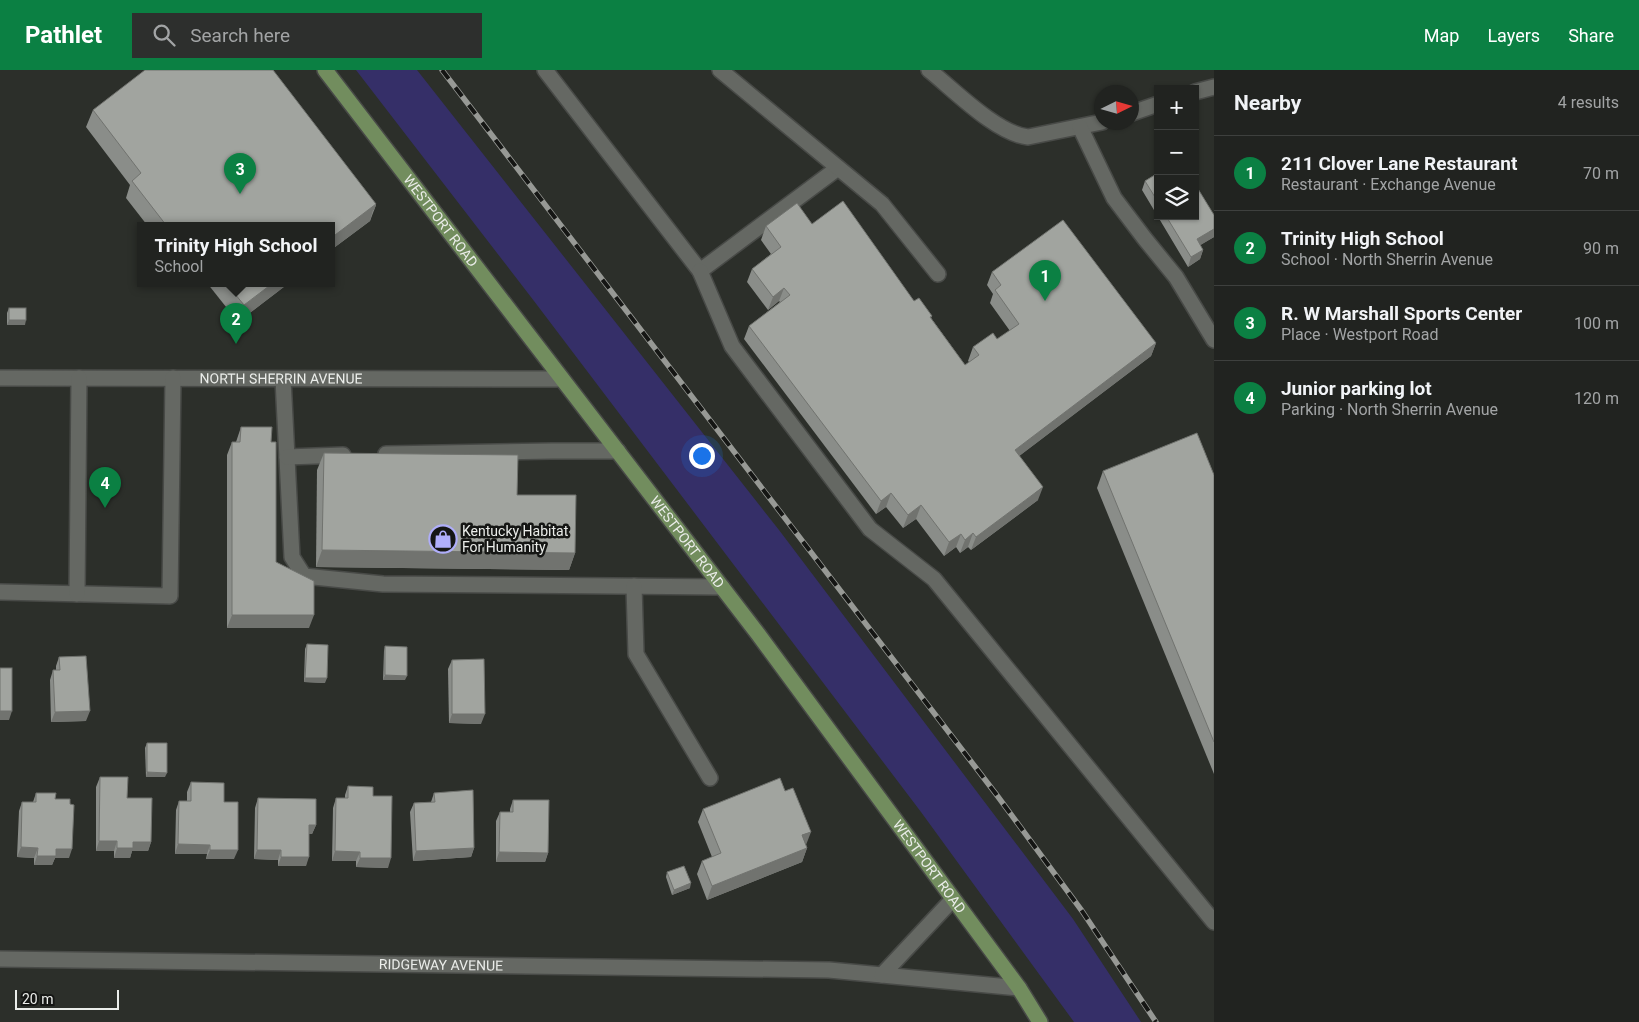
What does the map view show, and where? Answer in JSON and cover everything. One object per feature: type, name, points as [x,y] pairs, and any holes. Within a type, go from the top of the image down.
[{"type":"main road","name":"WESTPORT ROAD","points":[[325,70],[722,587],[953,899],[1018,988],[1040,1022]]},
{"type":"street","points":[[545,70],[700,270],[732,346],[870,529],[934,579],[1214,922]]},
{"type":"street","points":[[720,70],[882,204],[938,274]]},
{"type":"street","points":[[930,70],[984,116],[1018,136],[1028,137],[1094,124]]},
{"type":"street","points":[[1199,91],[1214,86]]},
{"type":"street","points":[[1139,111],[1154,105]]},
{"type":"street","points":[[1080,128],[1114,198],[1145,239],[1169,266],[1214,340]]},
{"type":"street","points":[[700,270],[838,168]]},
{"type":"street","name":"NORTH SHERRIN AVENUE","points":[[0,378],[562,379]]},
{"type":"street","points":[[77,594],[79,378]]},
{"type":"street","points":[[0,592],[170,596],[173,378]]},
{"type":"street","points":[[283,378],[292,557],[304,576],[383,584],[722,587]]},
{"type":"street","points":[[375,455],[618,451]]},
{"type":"street","points":[[287,457],[356,455]]},
{"type":"street","points":[[634,586],[636,654],[710,778]]},
{"type":"street","points":[[882,975],[953,899]]},
{"type":"street","name":"RIDGEWAY AVENUE","points":[[0,959],[829,970],[1018,988]]},
{"type":"shaded area","points":[[356,70],[417,70],[779,530],[1073,919],[1141,1022],[1074,1022],[921,812],[534,301]]},
{"type":"building","points":[[145,70],[273,70],[376,204],[335,235],[335,222],[164,222],[132,181],[141,173],[93,110]]},
{"type":"building","points":[[1154,175],[1154,196],[1145,181]]},
{"type":"building","points":[[1199,191],[1214,215],[1214,229],[1197,239],[1203,250],[1191,257],[1168,220],[1199,220]]},
{"type":"building","points":[[843,201],[914,301],[919,298],[932,316],[930,317],[965,365],[979,355],[973,347],[993,333],[997,339],[1019,324],[995,290],[1001,285],[992,272],[1063,220],[1156,343],[1015,450],[1043,487],[976,537],[973,533],[965,540],[961,534],[949,542],[921,505],[908,515],[891,493],[881,501],[749,326],[790,295],[784,288],[773,297],[752,269],[781,247],[766,226],[797,203],[812,224]]},
{"type":"building","points":[[229,287],[268,287],[244,305]]},
{"type":"building","points":[[9,308],[26,308],[26,320],[9,320]]},
{"type":"building","points":[[241,427],[272,427],[271,442],[276,442],[276,562],[314,581],[314,615],[232,615],[232,442],[240,442]]},
{"type":"building","points":[[1197,433],[1214,475],[1214,742],[1103,471]]},
{"type":"building","name":"Kentucky Habitat For Humanity","points":[[324,453],[518,455],[517,495],[576,495],[575,553],[322,550]]},
{"type":"building","points":[[307,644],[328,645],[327,678],[305,678]]},
{"type":"building","points":[[385,646],[407,647],[407,676],[385,675]]},
{"type":"building","points":[[86,656],[90,711],[55,712],[53,670],[60,670],[59,657]]},
{"type":"building","points":[[484,659],[485,714],[452,714],[452,660]]},
{"type":"building","points":[[0,668],[12,668],[12,711],[0,711]]},
{"type":"building","points":[[147,743],[167,743],[167,773],[147,772]]},
{"type":"building","points":[[100,777],[128,777],[127,798],[152,798],[151,842],[133,842],[133,848],[117,848],[117,841],[99,841]]},
{"type":"building","points":[[780,778],[785,791],[793,788],[811,832],[802,835],[807,848],[712,886],[702,861],[721,853],[703,809]]},
{"type":"building","points":[[191,782],[224,783],[224,802],[238,802],[238,850],[210,850],[210,845],[178,844],[179,801],[191,801]]},
{"type":"building","points":[[348,786],[373,787],[373,796],[392,796],[391,858],[360,858],[360,852],[335,851],[336,798],[348,798]]},
{"type":"building","points":[[473,790],[474,848],[416,851],[414,803],[435,802],[434,793]]},
{"type":"building","points":[[36,793],[56,793],[55,799],[70,799],[70,804],[74,805],[72,849],[56,849],[56,856],[37,856],[38,848],[21,847],[22,802],[36,802]]},
{"type":"building","points":[[258,798],[316,799],[316,825],[309,825],[309,857],[281,857],[281,850],[257,850]]},
{"type":"building","points":[[513,800],[549,800],[548,853],[499,852],[500,812],[513,812]]},
{"type":"building","points":[[684,866],[691,883],[674,890],[667,872]]},
{"type":"railway","points":[[442,70],[996,794],[1082,911],[1156,1022]]},
{"type":"place","name":"R. W Marshall Sports Center","points":[[240,194]]},
{"type":"place","name":"211 Clover Lane Restaurant","points":[[1045,301]]},
{"type":"place","name":"Trinity High School","points":[[236,344]]},
{"type":"place","name":"Junior parking lot","points":[[105,508]]},
{"type":"place","name":"Kentucky Habitat For Humanity","points":[[443,539]]}]
